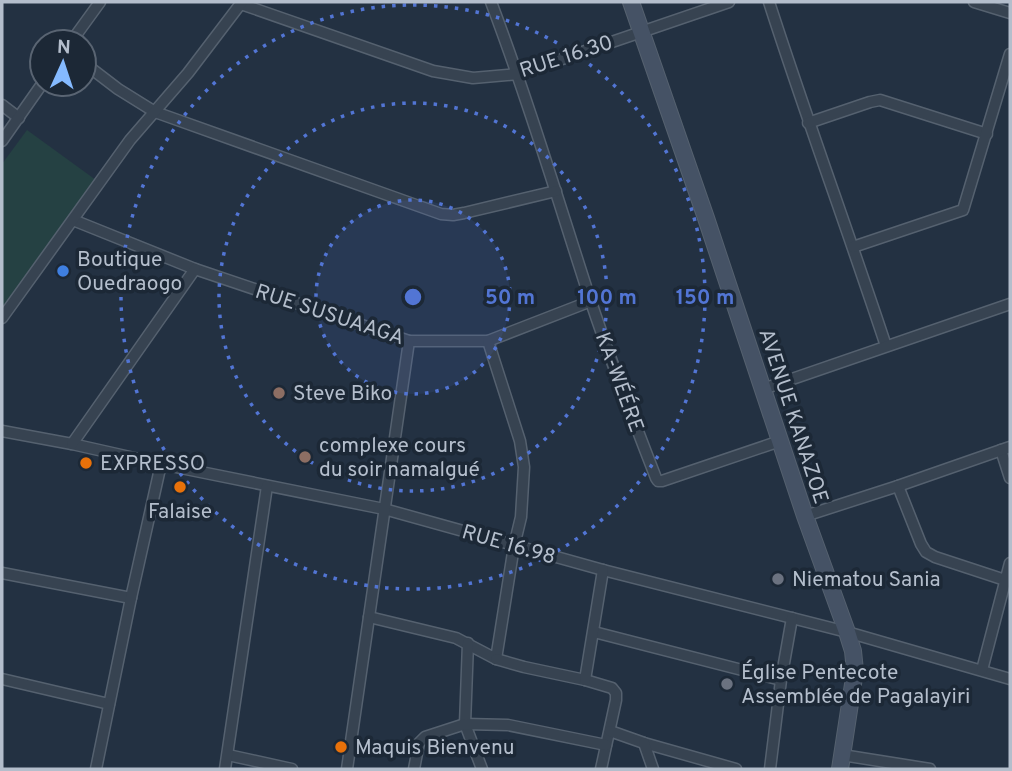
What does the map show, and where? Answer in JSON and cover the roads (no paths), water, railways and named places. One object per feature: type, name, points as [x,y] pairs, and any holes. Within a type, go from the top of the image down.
[{"type":"street","points":[[81,28],[100,2]]},
{"type":"street","name":"KA-WÉÉRE","points":[[491,2],[518,74],[591,301],[656,478],[659,481],[780,441]]},
{"type":"street","name":"AVENUE KANAZOE","points":[[631,2],[853,651],[855,671],[841,762]]},
{"type":"street","name":"RUE 16.30","points":[[241,3],[433,71],[472,78],[518,74],[729,2]]},
{"type":"street","points":[[769,2],[886,346]]},
{"type":"street","points":[[974,2],[1010,13]]},
{"type":"street","points":[[2,318],[131,140],[188,74],[241,3]]},
{"type":"street","points":[[853,247],[963,210],[1010,54]]},
{"type":"street","points":[[98,74],[155,112],[441,214],[464,214],[556,191]]},
{"type":"street","points":[[2,141],[33,98]]},
{"type":"street","points":[[808,123],[880,100],[987,134]]},
{"type":"street","points":[[2,105],[19,118]]},
{"type":"street","name":"RUE SUSUAAGA","points":[[73,220],[195,269],[409,341],[488,341],[591,301]]},
{"type":"street","points":[[72,444],[195,269]]},
{"type":"street","points":[[763,389],[1010,304]]},
{"type":"street","points":[[347,769],[409,341]]},
{"type":"street","points":[[488,341],[520,441],[524,467],[521,517],[496,659]]},
{"type":"street","name":"RUE 16.98","points":[[2,431],[384,509],[1010,678]]},
{"type":"street","points":[[805,516],[1005,449],[1010,478]]},
{"type":"street","points":[[96,769],[161,464]]},
{"type":"street","points":[[225,769],[267,486]]},
{"type":"street","points":[[898,486],[926,552],[1005,580]]},
{"type":"street","points":[[982,670],[1010,564]]},
{"type":"street","points":[[585,680],[603,570]]},
{"type":"street","points":[[2,573],[131,598]]},
{"type":"street","points":[[369,617],[456,638],[496,659],[612,688],[616,693],[601,769]]},
{"type":"street","points":[[770,769],[792,618]]},
{"type":"street","points":[[594,632],[781,680]]},
{"type":"street","points":[[468,643],[465,724],[482,769]]},
{"type":"street","points":[[2,679],[109,704]]},
{"type":"street","points":[[414,769],[419,743],[425,737],[465,724],[508,725],[606,745]]},
{"type":"street","points":[[610,731],[736,769]]},
{"type":"street","points":[[644,743],[653,769]]},
{"type":"street","points":[[228,755],[292,769]]},
{"type":"street","points":[[841,762],[930,769]]},
{"type":"place","name":"Boutique Ouedraogo","points":[[63,271]]},
{"type":"place","name":"Steve Biko","points":[[279,393]]},
{"type":"place","name":"complexe cours du soir namalgué","points":[[305,457]]},
{"type":"place","name":"EXPRESSO","points":[[86,463]]},
{"type":"place","name":"Falaise","points":[[180,487]]},
{"type":"place","name":"Niematou Sania","points":[[778,579]]},
{"type":"place","name":"Église Pentecote Assemblée de Pagalayiri","points":[[727,684]]},
{"type":"place","name":"Maquis Bienvenu","points":[[341,747]]}]
